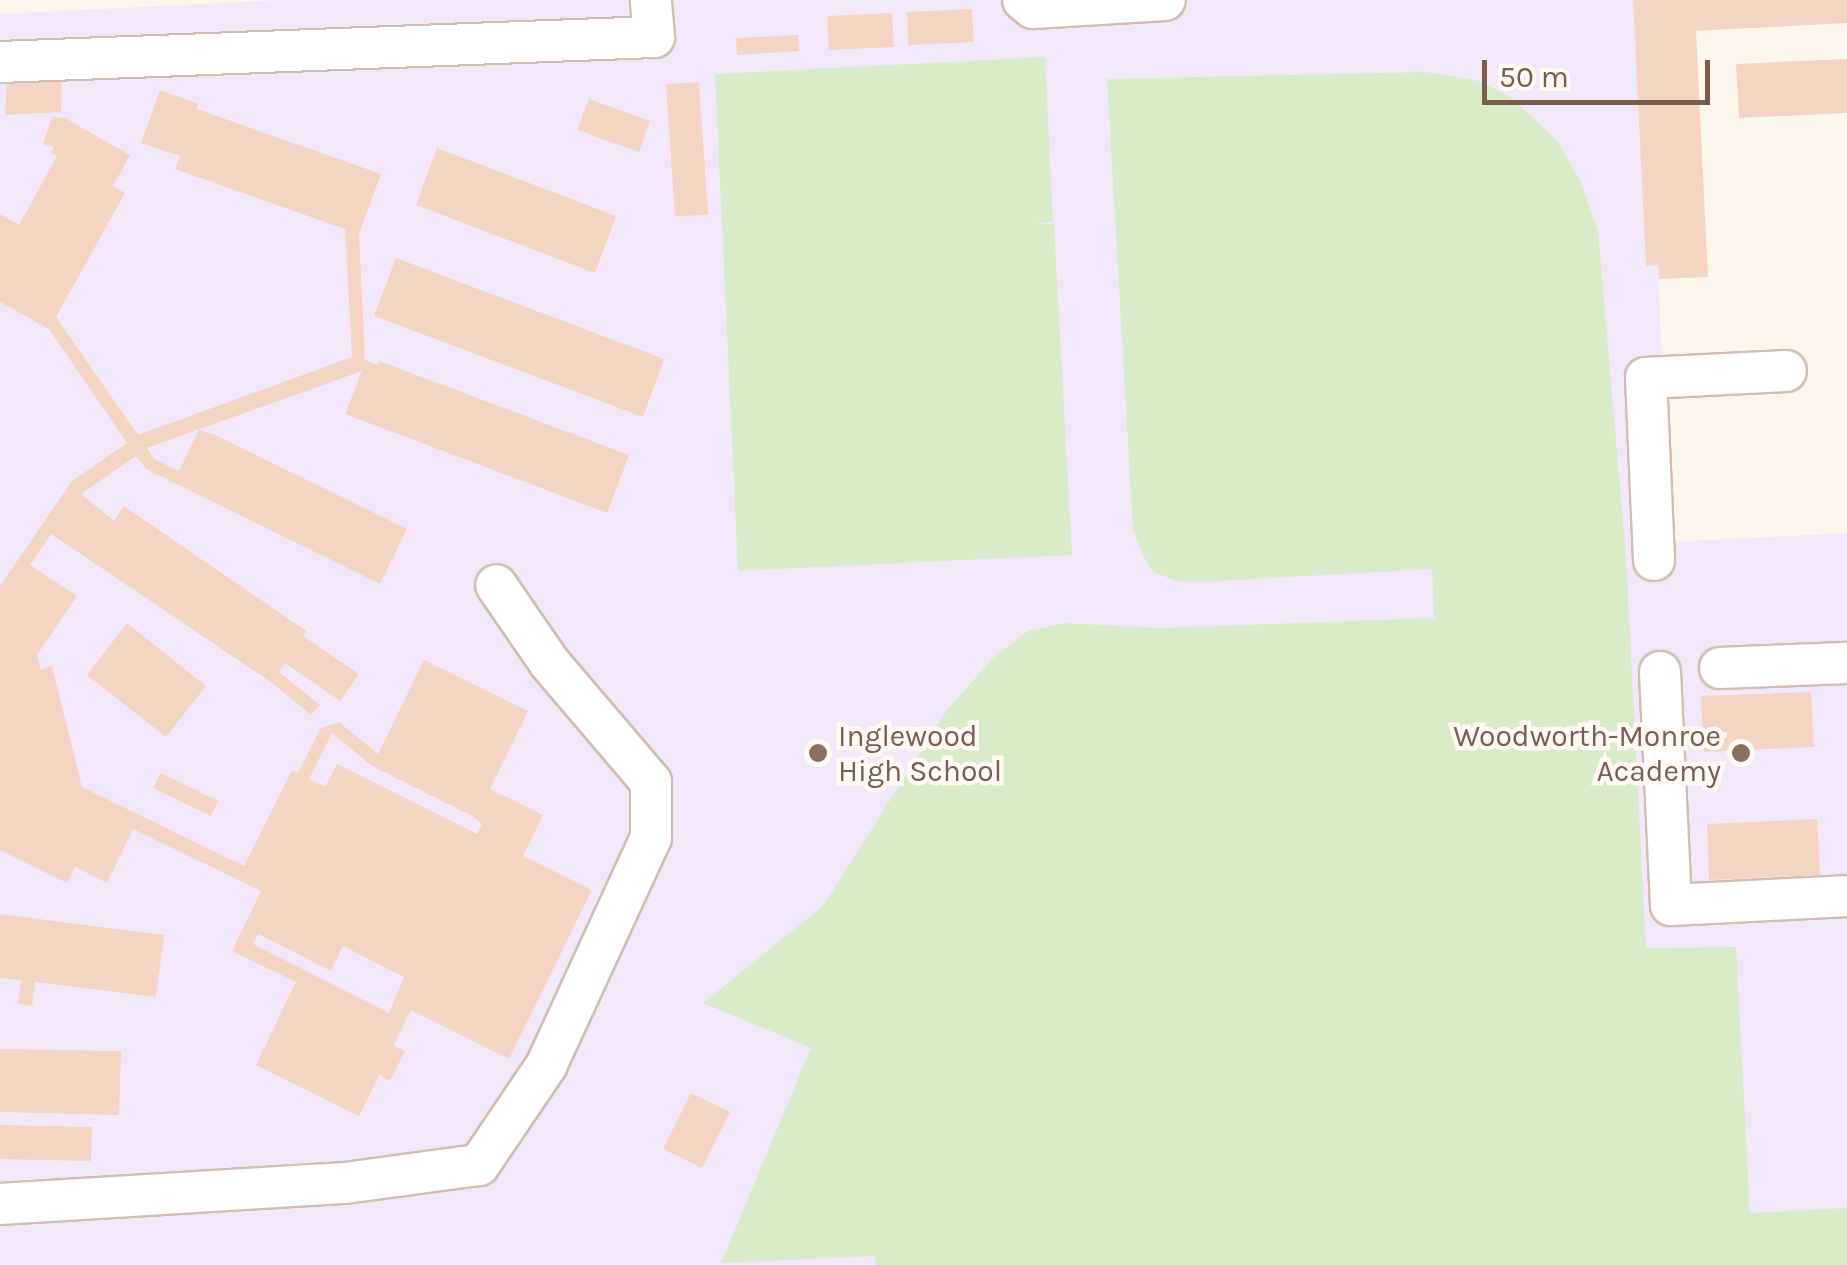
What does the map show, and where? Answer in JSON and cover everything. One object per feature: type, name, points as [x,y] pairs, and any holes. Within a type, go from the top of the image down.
[{"type":"lane","points":[[0,62],[654,37],[652,0]]},
{"type":"lane","points":[[1023,0],[1033,8],[1165,0]]},
{"type":"lane","points":[[1654,560],[1646,378],[1786,370]]},
{"type":"lane","points":[[0,1204],[345,1184],[480,1165],[546,1066],[651,838],[651,782],[549,662],[496,585]]},
{"type":"lane","points":[[1720,668],[1847,663]]},
{"type":"lane","points":[[1660,672],[1671,905],[1847,896]]},
{"type":"shaded area","name":"Inglewood High School","points":[[281,0],[1633,0],[1646,265],[1658,265],[1669,542],[1847,533],[1847,1265],[0,1265],[0,14]]},
{"type":"green space","points":[[1045,57],[1053,222],[1032,224],[1054,224],[1072,555],[738,571],[715,74]]},
{"type":"green space","points":[[1425,72],[1479,81],[1512,98],[1557,141],[1579,178],[1598,230],[1626,557],[1646,948],[1736,947],[1750,1213],[1847,1208],[1847,1265],[876,1265],[875,1256],[721,1263],[811,1048],[703,1003],[823,906],[947,710],[993,658],[1028,631],[1065,623],[1159,628],[1434,618],[1432,569],[1201,582],[1177,581],[1153,572],[1133,530],[1107,79]]},
{"type":"building","points":[[1633,0],[1847,0],[1847,23],[1696,31],[1708,277],[1659,279],[1658,265],[1646,266]]},
{"type":"building","points":[[972,9],[974,42],[908,45],[907,12]]},
{"type":"building","points":[[892,13],[894,47],[829,50],[827,16]]},
{"type":"building","points":[[798,35],[799,51],[737,55],[736,38]]},
{"type":"building","points":[[1847,59],[1847,113],[1739,118],[1736,64]]},
{"type":"building","points":[[62,77],[61,112],[5,115],[7,80]]},
{"type":"building","points":[[699,82],[708,215],[675,216],[666,84]]},
{"type":"building","points":[[160,90],[198,104],[197,109],[381,174],[359,234],[365,360],[378,365],[379,361],[629,455],[607,513],[345,414],[362,371],[147,448],[154,459],[179,471],[199,430],[213,434],[407,529],[380,584],[146,469],[136,456],[81,494],[114,521],[124,506],[306,631],[303,636],[359,674],[340,701],[285,663],[279,672],[320,705],[311,715],[271,682],[51,534],[30,565],[77,596],[37,655],[41,670],[52,666],[82,787],[244,866],[292,770],[298,773],[320,729],[339,722],[378,754],[424,660],[528,711],[490,789],[543,815],[523,856],[592,890],[509,1059],[411,1010],[393,1046],[405,1051],[390,1081],[379,1075],[359,1116],[256,1065],[296,982],[232,951],[261,891],[133,829],[107,883],[75,867],[67,883],[0,850],[0,586],[72,481],[127,443],[49,329],[0,302],[0,214],[19,225],[57,156],[51,153],[54,147],[43,144],[52,117],[65,118],[130,155],[113,186],[125,193],[56,317],[138,435],[352,357],[345,229],[175,169],[180,156],[141,143]],"holes":[[[332,733],[372,766],[472,816],[482,824],[477,834],[337,764],[325,787],[309,779]],[[258,934],[331,971],[343,946],[404,977],[389,1013],[253,944]]]},
{"type":"building","points":[[589,99],[650,121],[639,152],[577,130]]},
{"type":"building","points":[[437,148],[616,216],[595,273],[416,205]]},
{"type":"building","points":[[396,258],[664,359],[643,417],[374,316]]},
{"type":"building","points":[[127,623],[206,686],[166,737],[87,675]]},
{"type":"building","points":[[1811,692],[1814,747],[1704,752],[1701,696]]},
{"type":"building","points":[[161,773],[218,801],[211,816],[153,788]]},
{"type":"building","points":[[1817,819],[1820,875],[1709,880],[1707,824]]},
{"type":"building","points":[[0,914],[164,935],[156,997],[35,982],[32,1006],[18,1004],[21,980],[0,978]]},
{"type":"building","points":[[0,1049],[121,1051],[119,1115],[0,1112]]},
{"type":"building","points":[[691,1093],[730,1112],[702,1168],[663,1149]]},
{"type":"building","points":[[0,1125],[92,1127],[91,1161],[0,1159]]},
{"type":"place","name":"Inglewood High School","points":[[818,753]]},
{"type":"place","name":"Woodworth-Monroe Academy","points":[[1741,753]]}]
